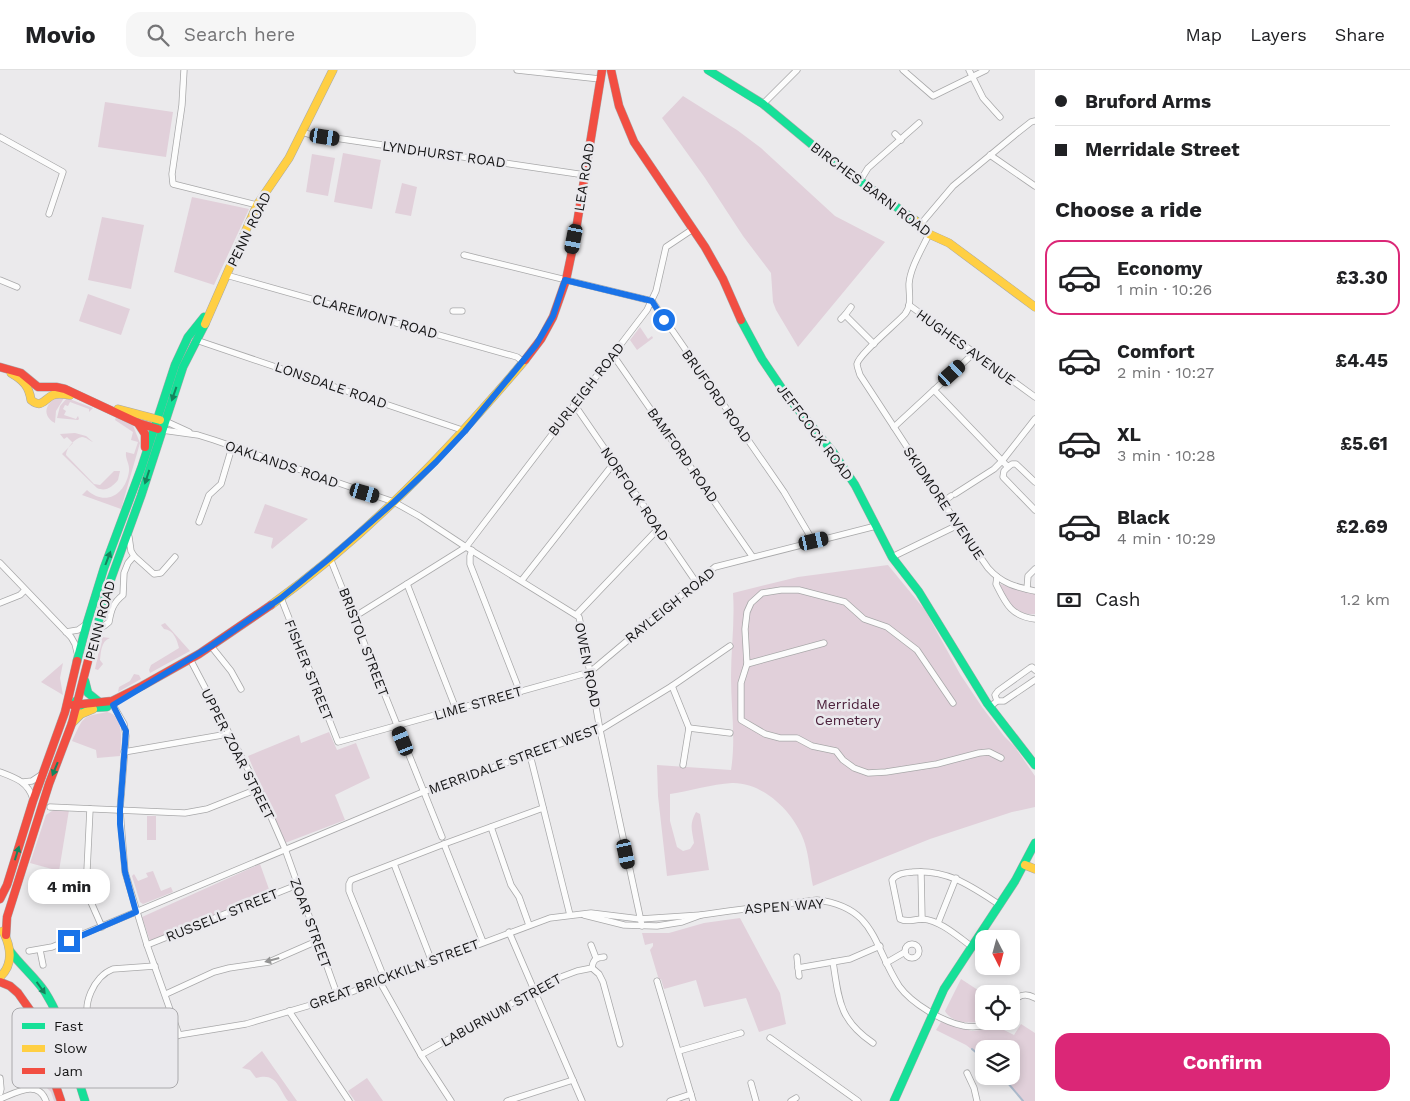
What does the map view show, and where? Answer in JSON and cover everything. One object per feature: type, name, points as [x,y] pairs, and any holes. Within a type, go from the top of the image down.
[{"type":"main road","name":"PENN ROAD","points":[[161,420],[183,367],[204,327],[257,205],[289,158],[333,70]]},
{"type":"main road","name":"LEA ROAD","points":[[65,712],[69,707],[78,704],[85,702],[110,702],[136,690],[211,646],[281,598],[394,502],[465,431],[547,328],[557,307],[565,280],[585,175],[602,70]]},
{"type":"main road","name":"JEFFCOCK ROAD","points":[[611,70],[614,89],[634,142],[693,229],[723,279],[741,320],[762,359],[787,396],[838,458],[855,484],[892,557],[919,592],[966,672],[990,707],[1035,765]]},
{"type":"main road","name":"BIRCHES BARN ROAD","points":[[711,71],[763,104],[828,158],[911,216],[929,234],[948,243],[1035,307]]},
{"type":"main road","points":[[600,79],[606,81],[614,89]]},
{"type":"main road","name":"PENN ROAD","points":[[6,935],[7,916],[41,809],[78,704],[96,626],[128,534],[159,429],[174,366],[184,344],[197,325],[210,311]]},
{"type":"main road","points":[[2,368],[21,373],[46,391],[47,397]]},
{"type":"main road","points":[[2,368],[23,380],[30,392],[30,398],[35,403],[43,403],[47,397],[61,393],[76,395]]},
{"type":"main road","points":[[30,392],[34,388],[40,387],[65,389],[138,423],[159,429]]},
{"type":"main road","points":[[97,403],[161,420]]},
{"type":"main road","points":[[138,423],[144,432],[146,441],[142,466]]},
{"type":"main road","name":"PENN ROAD","points":[[0,899],[7,886],[33,801],[65,712],[86,623],[104,568],[142,466],[159,429]]},
{"type":"main road","points":[[84,678],[86,689],[90,696],[102,703]]},
{"type":"main road","points":[[71,689],[72,696],[78,704]]},
{"type":"main road","name":"LEA ROAD","points":[[78,704],[86,708],[113,705],[130,696],[136,690]]},
{"type":"main road","name":"LEA ROAD","points":[[72,723],[84,712],[95,708]]},
{"type":"main road","points":[[894,1101],[906,1078],[944,989],[1025,865],[1035,843]]},
{"type":"main road","points":[[1025,865],[1035,869]]},
{"type":"main road","points":[[0,926],[6,935],[10,951],[10,966],[0,976]]},
{"type":"main road","points":[[10,951],[17,962],[32,976],[45,993],[53,1008]]},
{"type":"main road","points":[[0,982],[7,984],[18,992],[29,1008]]},
{"type":"main road","points":[[57,1088],[61,1101]]},
{"type":"street","points":[[184,70],[182,106],[172,174],[173,184],[257,205]]},
{"type":"street","points":[[517,70],[600,79]]},
{"type":"street","points":[[763,104],[797,70]]},
{"type":"street","points":[[903,70],[933,96],[986,70]]},
{"type":"street","points":[[969,70],[983,98],[1000,116]]},
{"type":"street","points":[[920,225],[953,186],[1031,122],[1035,121]]},
{"type":"street","points":[[860,181],[868,168],[919,123]]},
{"type":"street","name":"LYNDHURST ROAD","points":[[303,132],[317,136],[585,175]]},
{"type":"street","points":[[895,134],[901,140]]},
{"type":"street","points":[[0,136],[63,172],[49,214]]},
{"type":"street","points":[[990,155],[1035,186]]},
{"type":"street","name":"BURLEIGH ROAD","points":[[466,547],[647,310],[652,301],[666,247],[693,229]]},
{"type":"street","name":"HUGHES AVENUE","points":[[929,234],[910,280],[909,305],[1035,397]]},
{"type":"street","points":[[464,255],[652,301]]},
{"type":"street","name":"CLAREMONT ROAD","points":[[226,274],[517,357],[522,361]]},
{"type":"street","points":[[0,280],[17,287]]},
{"type":"street","name":"BRUFORD ROAD","points":[[652,301],[784,492],[814,541]]},
{"type":"street","points":[[851,308],[843,316],[874,344],[907,311],[909,305]]},
{"type":"street","points":[[453,311],[462,311]]},
{"type":"street","name":"LONSDALE ROAD","points":[[196,340],[465,431]]},
{"type":"street","name":"SKIDMORE AVENUE","points":[[874,344],[859,360],[857,367],[860,375],[988,568],[1009,585],[1035,591]]},
{"type":"street","points":[[894,426],[974,352]]},
{"type":"street","name":"BAMFORD ROAD","points":[[613,354],[752,556]]},
{"type":"street","points":[[934,390],[1008,467]]},
{"type":"street","name":"NORFOLK ROAD","points":[[574,404],[696,582]]},
{"type":"street","points":[[943,502],[994,469],[1035,419]]},
{"type":"street","name":"OAKLANDS ROAD","points":[[161,420],[198,436],[394,502]]},
{"type":"street","name":"OAKLANDS ROAD","points":[[159,429],[198,436]]},
{"type":"street","points":[[199,522],[209,495],[220,484],[232,447]]},
{"type":"street","points":[[522,580],[614,463]]},
{"type":"street","points":[[1035,482],[1016,464],[1012,464],[1004,471],[1003,477],[1035,510]]},
{"type":"street","name":"OWEN ROAD","points":[[394,502],[420,516],[466,547],[577,614],[580,619],[600,730],[641,923]]},
{"type":"street","points":[[892,557],[958,525]]},
{"type":"street","name":"RAYLEIGH ROAD","points":[[590,672],[715,567],[752,556],[876,526]]},
{"type":"street","points":[[577,614],[658,529]]},
{"type":"street","points":[[128,534],[131,551],[134,556],[154,574],[161,573],[175,558]]},
{"type":"street","points":[[354,617],[466,547]]},
{"type":"street","points":[[472,550],[470,564],[520,692]]},
{"type":"street","points":[[96,626],[108,625],[112,608],[123,595],[124,573],[128,563],[134,556]]},
{"type":"street","name":"BRISTOL STREET","points":[[330,558],[483,942]]},
{"type":"street","points":[[0,563],[66,632],[75,644],[78,658]]},
{"type":"street","points":[[1027,589],[1028,576],[1035,569]]},
{"type":"street","name":"SKIDMORE AVENUE","points":[[997,577],[996,584],[1014,613],[1035,619]]},
{"type":"street","points":[[407,584],[456,709]]},
{"type":"street","points":[[0,603],[20,595],[25,590]]},
{"type":"street","points":[[953,702],[917,650],[887,627],[864,619],[845,602],[799,590],[781,590],[762,593],[751,603],[747,612],[745,629],[747,664],[741,683],[741,720],[765,734],[780,738],[797,738],[812,746],[836,751],[843,760],[854,768],[868,773],[937,764],[979,753],[989,752],[1001,758]]},
{"type":"street","name":"FISHER STREET","points":[[281,598],[338,742]]},
{"type":"street","points":[[66,632],[78,630],[86,623]]},
{"type":"street","points":[[747,664],[824,643]]},
{"type":"street","points":[[211,646],[231,671],[241,689]]},
{"type":"street","name":"MERRIDALE STREET WEST","points":[[29,951],[52,947],[102,927],[424,792],[600,730],[672,686],[730,646]]},
{"type":"street","name":"UPPER ZOAR STREET","points":[[190,659],[261,794],[285,849]]},
{"type":"street","points":[[997,701],[995,695],[998,691],[1030,668],[1032,667],[1035,670]]},
{"type":"street","name":"LIME STREET","points":[[338,742],[590,672]]},
{"type":"street","points":[[990,707],[997,701],[1004,701],[1035,680]]},
{"type":"street","points":[[672,686],[689,728],[682,765]]},
{"type":"street","points":[[113,705],[126,731],[120,810],[124,864],[136,912],[170,1008]]},
{"type":"street","points":[[689,728],[730,733]]},
{"type":"street","points":[[124,752],[228,734]]},
{"type":"street","points":[[530,755],[570,915]]},
{"type":"street","points":[[0,772],[23,782],[28,787],[33,801]]},
{"type":"street","points":[[23,782],[32,781],[43,774]]},
{"type":"street","points":[[50,807],[185,813],[207,808],[250,792]]},
{"type":"street","points":[[55,800],[58,807]]},
{"type":"street","points":[[451,1101],[421,1055],[382,981],[349,891],[349,884],[351,880],[394,864],[443,841],[491,827],[543,808]]},
{"type":"street","points":[[90,809],[86,891],[102,927]]},
{"type":"street","points":[[491,827],[511,885],[518,896],[529,925]]},
{"type":"street","name":"ZOAR STREET","points":[[285,849],[338,997]]},
{"type":"street","points":[[394,864],[432,962]]},
{"type":"street","points":[[921,872],[922,919]]},
{"type":"street","points":[[971,946],[938,923],[922,919],[910,922],[900,919],[892,880],[900,874],[938,872],[969,884],[1000,905]]},
{"type":"street","points":[[938,923],[956,878]]},
{"type":"street","name":"RUSSELL STREET","points":[[147,945],[297,885]]},
{"type":"street","name":"ASPEN WAY","points":[[641,923],[788,903],[818,900],[828,902],[848,909],[869,926],[880,946],[886,963],[905,994],[921,1007],[965,1026],[975,1026]]},
{"type":"street","name":"GREAT BRICKKILN STREET","points":[[179,1035],[246,1024],[338,997],[550,918],[591,913],[641,923]]},
{"type":"street","points":[[509,932],[582,1101]]},
{"type":"street","points":[[166,994],[214,972],[269,962],[282,958],[317,941]]},
{"type":"street","points":[[591,945],[596,958]]},
{"type":"street","points":[[798,968],[850,959],[880,946]]},
{"type":"street","points":[[40,950],[43,965]]},
{"type":"street","points":[[886,963],[905,952]]},
{"type":"street","points":[[596,958],[604,957]]},
{"type":"street","points":[[797,957],[799,976]]},
{"type":"street","points":[[596,958],[592,968],[596,970],[603,982],[620,1044]]},
{"type":"street","points":[[833,962],[839,1001],[847,1018],[855,1030],[873,1044]]},
{"type":"street","points":[[87,1008],[90,995],[100,978],[107,971],[155,966]]},
{"type":"street","name":"LABURNUM STREET","points":[[421,1055],[534,990],[568,973],[592,968]]},
{"type":"street","points":[[657,981],[664,999],[692,1098],[670,1101]]},
{"type":"street","points":[[1020,997],[1030,995],[1035,998]]},
{"type":"street","points":[[664,999],[672,997]]},
{"type":"street","points":[[289,1011],[349,1101]]},
{"type":"street","points":[[679,1051],[734,1032],[741,1033]]},
{"type":"street","points":[[770,1038],[858,1101]]},
{"type":"street","points":[[967,1073],[974,1088],[977,1101]]},
{"type":"street","points":[[0,1078],[0,1093]]},
{"type":"street","points":[[507,1101],[573,1080]]},
{"type":"street","points":[[751,1083],[749,1091],[756,1101]]},
{"type":"street","points":[[0,1099],[34,1088],[44,1095],[46,1101]]},
{"type":"green space","points":[[683,96],[737,130],[761,148],[835,216],[885,242],[798,347],[773,302],[771,273],[743,236],[662,118]]},
{"type":"green space","points":[[105,102],[173,112],[166,157],[98,147]]},
{"type":"green space","points":[[343,153],[381,160],[372,209],[334,202]]},
{"type":"green space","points":[[312,154],[335,158],[328,196],[306,192]]},
{"type":"green space","points":[[402,183],[417,187],[411,216],[395,213]]},
{"type":"green space","points":[[192,197],[249,209],[214,285],[174,272]]},
{"type":"green space","points":[[102,217],[144,225],[131,289],[88,280]]},
{"type":"green space","points":[[88,294],[130,309],[121,335],[79,321]]},
{"type":"green space","points":[[640,327],[648,339],[652,336],[653,338],[637,350],[630,340]]},
{"type":"green space","points":[[56,398],[64,398],[56,411],[55,423],[48,417],[46,410],[49,403]]},
{"type":"green space","points":[[67,398],[93,408],[89,412],[89,409],[70,402],[63,409],[66,411],[64,415],[76,419],[78,416],[79,419],[78,420],[57,418],[60,406]]},
{"type":"green space","points":[[116,417],[132,423],[140,443],[121,509],[82,495],[87,490],[94,495],[108,498],[114,496],[124,486],[129,468],[126,452],[134,454],[138,442],[131,440],[133,432],[115,420]]},
{"type":"green space","points":[[75,433],[86,436],[93,442],[82,437],[73,443],[67,437],[64,439],[60,434]]},
{"type":"green space","points":[[69,447],[66,455],[94,484],[100,485],[114,471],[120,471],[118,480],[109,488],[97,488],[62,454]]},
{"type":"green space","points":[[265,504],[308,519],[272,549],[273,538],[254,533]]},
{"type":"green space","name":"Merridale Cemetery","points":[[888,565],[925,610],[960,674],[982,707],[1015,747],[1035,776],[1035,807],[1012,812],[930,839],[813,886],[801,833],[786,811],[777,802],[756,788],[744,784],[732,783],[709,786],[670,794],[670,821],[677,847],[683,851],[690,849],[694,843],[692,821],[696,812],[700,814],[709,870],[667,876],[658,796],[657,765],[731,770],[733,747],[731,677],[733,593],[798,577]]},
{"type":"green space","points":[[1000,584],[1022,591],[1035,592],[1035,614],[1022,613],[1012,607]]},
{"type":"green space","points":[[165,623],[190,651],[150,673],[151,665],[179,648],[173,633],[164,629],[161,625]]},
{"type":"green space","points":[[102,637],[110,638],[107,639],[102,647],[100,660],[103,664],[98,670],[95,669]]},
{"type":"green space","points":[[63,663],[60,678],[63,695],[41,682]]},
{"type":"green space","points":[[134,674],[139,675],[141,679],[118,692],[119,687],[130,681]]},
{"type":"green space","points":[[107,712],[117,718],[121,730],[120,756],[97,758],[96,750],[72,741],[84,719]]},
{"type":"green space","points":[[329,732],[337,750],[356,743],[370,778],[335,795],[345,820],[285,843],[248,756],[299,735],[301,743]]},
{"type":"green space","points":[[55,809],[69,810],[59,871],[30,863],[46,815]]},
{"type":"green space","points":[[147,816],[156,816],[156,840],[147,840]]},
{"type":"green space","points":[[260,864],[270,892],[150,941],[142,917]]},
{"type":"green space","points":[[153,871],[161,891],[171,887],[173,892],[143,904],[140,902],[132,876],[134,874],[138,881],[148,877],[146,873]]},
{"type":"green space","points":[[740,918],[780,993],[786,1024],[759,1032],[746,998],[704,1007],[696,980],[664,989],[661,979],[659,980],[650,950],[653,943],[645,945],[642,933],[669,933],[704,923]]},
{"type":"green space","points":[[961,979],[975,988],[975,1022],[958,1021],[948,1016],[945,1011]]},
{"type":"green space","points":[[941,1022],[972,1031],[1004,1030],[1014,1035],[1017,1030],[1020,1030],[1021,1024],[1035,1033],[1035,1101],[1023,1101],[1010,1085],[1020,1085],[1020,1040],[975,1040],[975,1052],[966,1045],[936,1030]]},
{"type":"green space","points":[[262,1051],[297,1101],[288,1101],[279,1086],[272,1079],[268,1077],[256,1078],[250,1070],[242,1068]]},
{"type":"green space","points":[[367,1078],[383,1101],[355,1101],[348,1091]]},
{"type":"green space","points":[[47,1088],[53,1088],[58,1101],[54,1101],[51,1092]]},
{"type":"waterway","points":[[1010,1085],[1023,1101]]},
{"type":"traffic: fast","points":[[708,70],[763,104],[828,158],[916,221]]},
{"type":"traffic: fast","points":[[77,661],[104,568],[142,466],[175,365],[188,337],[204,317]]},
{"type":"traffic: fast","points":[[741,320],[762,359],[787,396],[833,452],[855,485],[892,557],[919,592],[987,703],[1035,765]]},
{"type":"traffic: fast","points":[[89,657],[107,590],[141,496],[183,367],[205,324]]},
{"type":"traffic: fast","points":[[85,681],[88,693],[98,701]]},
{"type":"traffic: fast","points":[[76,701],[86,708],[107,707]]},
{"type":"traffic: fast","points":[[894,1101],[944,989],[1015,881],[1035,843]]},
{"type":"traffic: fast","points":[[10,951],[45,992],[53,1008]]},
{"type":"traffic: fast","points":[[81,1088],[85,1101]]},
{"type":"traffic: slow","points":[[205,324],[257,205],[289,158],[333,70]]},
{"type":"traffic: slow","points":[[916,221],[929,234],[949,243],[1035,307]]},
{"type":"traffic: slow","points":[[271,605],[341,550],[374,521],[437,459],[525,360]]},
{"type":"traffic: slow","points":[[11,373],[25,384],[31,400],[35,403],[43,402],[55,394],[70,395]]},
{"type":"traffic: slow","points":[[118,409],[160,420]]},
{"type":"traffic: slow","points":[[72,723],[81,714],[93,709]]},
{"type":"traffic: slow","points":[[1025,865],[1035,869]]},
{"type":"traffic: slow","points":[[0,977],[7,967],[10,955],[3,931]]},
{"type":"traffic: jam","points":[[525,360],[541,339],[553,317],[566,280],[602,70]]},
{"type":"traffic: jam","points":[[611,70],[619,106],[634,142],[705,247],[723,279],[741,320]]},
{"type":"traffic: jam","points":[[0,367],[21,373],[38,387],[65,389],[138,423],[158,429]]},
{"type":"traffic: jam","points":[[138,423],[145,434],[145,447]]},
{"type":"traffic: jam","points":[[73,705],[112,701],[142,686],[199,654],[271,605]]},
{"type":"traffic: jam","points":[[6,935],[7,917],[49,784],[72,723],[89,657]]},
{"type":"traffic: jam","points":[[0,899],[7,885],[33,801],[65,712],[77,661]]},
{"type":"traffic: jam","points":[[0,982],[10,986],[18,993],[29,1008]]},
{"type":"traffic: jam","points":[[57,1088],[61,1101]]},
{"type":"route","points":[[69,941],[136,912],[125,872],[120,824],[126,731],[113,705],[211,646],[281,598],[394,502],[465,431],[536,345],[553,316],[565,280],[652,301],[664,320]]}]
